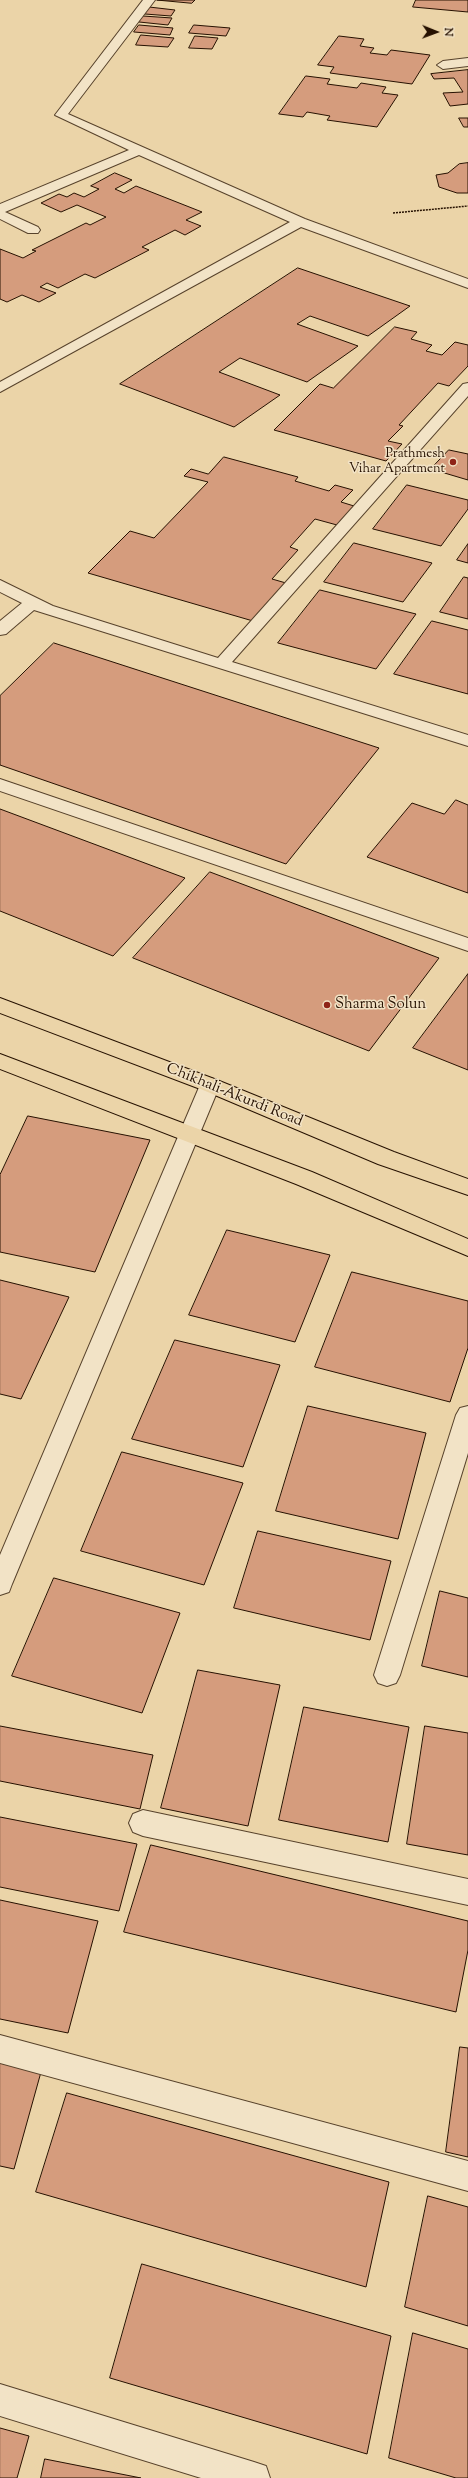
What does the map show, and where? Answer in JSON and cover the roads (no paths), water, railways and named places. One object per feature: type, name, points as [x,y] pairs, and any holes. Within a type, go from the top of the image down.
[{"type":"main road","name":"Chikhali-Akurdi Road","points":[[0,1005],[210,1085],[386,1158],[468,1187]]},
{"type":"main road","points":[[0,1061],[304,1178],[468,1248]]},
{"type":"street","points":[[149,0],[61,115],[300,222],[468,284]]},
{"type":"street","points":[[443,65],[468,62]]},
{"type":"street","points":[[0,210],[140,150]]},
{"type":"street","points":[[0,214],[33,230]]},
{"type":"street","points":[[0,388],[300,222]]},
{"type":"street","points":[[222,664],[468,387]]},
{"type":"street","points":[[0,585],[47,610],[468,741]]},
{"type":"street","points":[[0,630],[33,602]]},
{"type":"street","points":[[0,785],[468,945]]},
{"type":"street","points":[[0,1584],[210,1085]]},
{"type":"street","points":[[387,1676],[468,1415]]},
{"type":"street","points":[[143,1823],[468,1892]]},
{"type":"street","points":[[0,2049],[468,2176]]},
{"type":"street","points":[[0,2400],[254,2478]]},
{"type":"place","name":"Prathmesh Vihar Apartment","points":[[453,462]]},
{"type":"place","name":"Sharma Solun","points":[[327,1005]]}]
